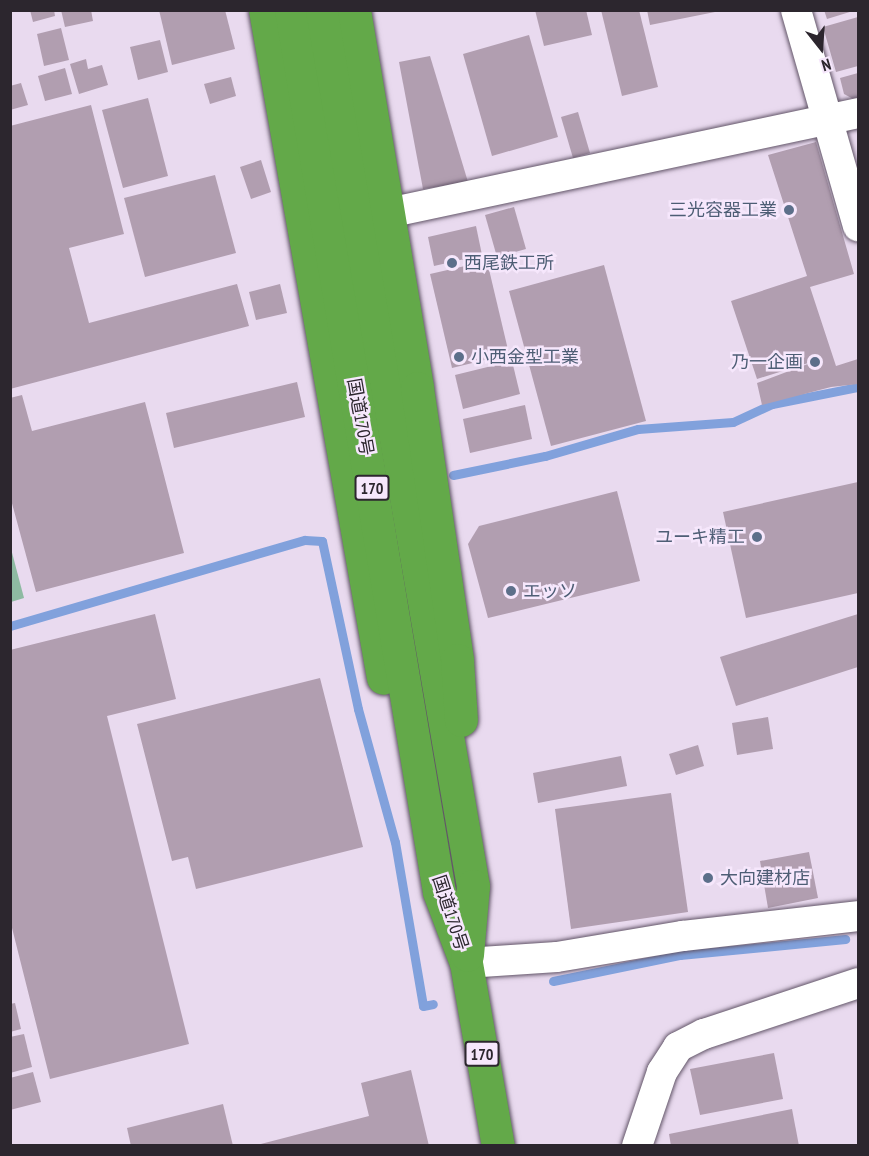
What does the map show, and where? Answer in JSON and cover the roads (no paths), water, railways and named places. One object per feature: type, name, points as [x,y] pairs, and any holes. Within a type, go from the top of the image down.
[{"type":"highway","points":[[265,10],[375,642],[391,708],[422,787]]},
{"type":"highway","name":"国道170号","points":[[291,10],[439,892],[466,963],[498,1146]]},
{"type":"highway","name":"国道170号","points":[[322,10],[473,886],[466,963]]},
{"type":"highway","points":[[354,10],[388,213],[457,660],[463,825]]},
{"type":"street","points":[[796,10],[858,226]]},
{"type":"street","points":[[388,213],[858,113]]},
{"type":"street","points":[[466,963],[557,957],[683,936],[858,916]]},
{"type":"street","points":[[637,1146],[662,1072],[678,1047],[704,1034],[858,983]]},
{"type":"waterway","points":[[453,475],[545,456],[638,429],[733,422],[772,404],[858,387]]},
{"type":"waterway","points":[[10,626],[305,540],[322,541],[358,709],[395,842],[423,1006],[433,1004]]},
{"type":"waterway","points":[[553,981],[680,955],[845,939]]},
{"type":"place","name":"三光容器工業","points":[[789,210]]},
{"type":"place","name":"西尾鉄工所","points":[[452,263]]},
{"type":"place","name":"小西金型工業","points":[[459,357]]},
{"type":"place","name":"乃一企画","points":[[815,362]]},
{"type":"place","name":"ユーキ精工","points":[[757,537]]},
{"type":"place","name":"エッソ","points":[[511,591]]},
{"type":"place","name":"大向建材店","points":[[708,878]]}]
